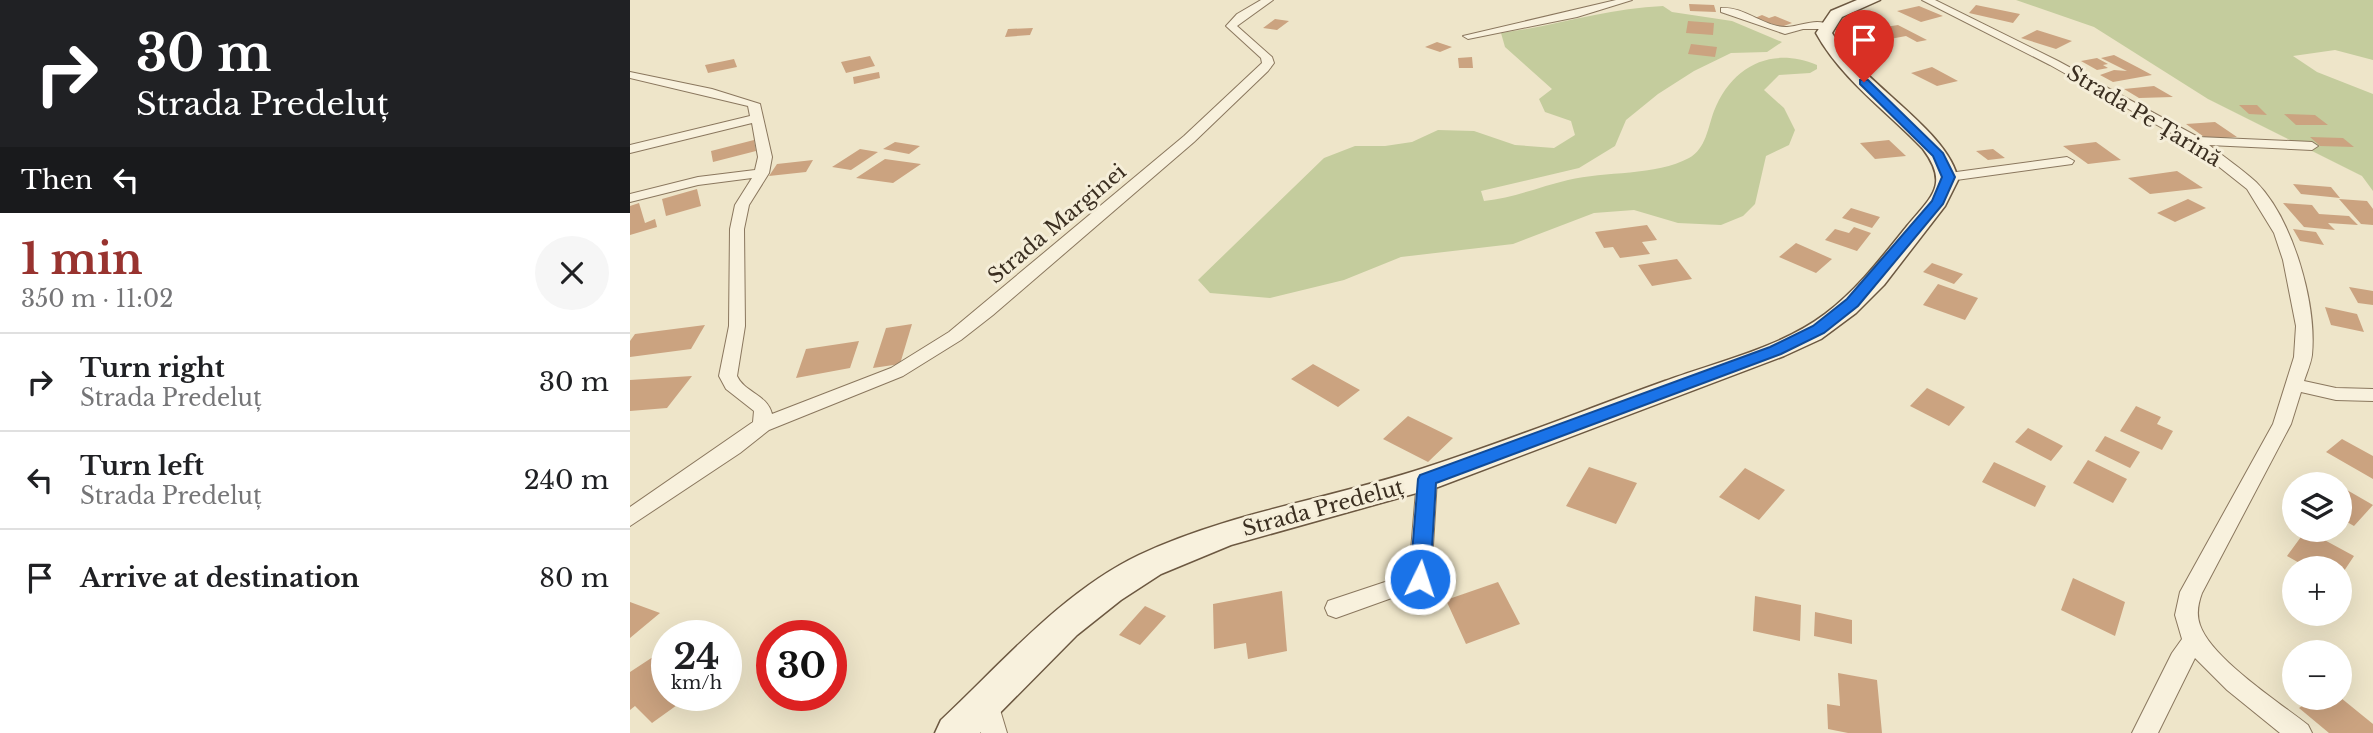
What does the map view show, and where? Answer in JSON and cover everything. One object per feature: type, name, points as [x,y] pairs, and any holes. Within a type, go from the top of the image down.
[{"type":"main road","points":[[1873,0],[1838,13],[1826,26],[1824,33],[1832,49],[1929,144],[1942,161],[1949,177]]},
{"type":"main road","name":"Strada Predeluț","points":[[954,733],[1065,625],[1109,590],[1150,565],[1224,535],[1427,479],[1775,350],[1819,329],[1835,318],[1867,286],[1938,202],[1949,177]]},
{"type":"street","name":"Strada Marginei","points":[[762,425],[897,372],[955,337],[987,311],[1189,139],[1264,69],[1268,63],[1266,57],[1231,26],[1241,16],[1268,0]]},
{"type":"street","points":[[1468,36],[1577,14],[1627,0]]},
{"type":"street","name":"Strada Pe Țarină","points":[[1927,0],[2054,64],[2194,140],[2252,186],[2281,233],[2291,260],[2304,326],[2304,357],[2282,424],[2191,592],[2186,607],[2188,626],[2207,657],[2299,733]]},
{"type":"street","points":[[1725,10],[1785,31],[1802,26],[1826,26]]},
{"type":"street","points":[[630,75],[749,101],[757,108],[765,157],[762,173],[742,205],[737,229],[737,326],[728,376],[732,385],[758,403],[763,411],[762,425],[630,518]]},
{"type":"street","points":[[630,149],[758,118]]},
{"type":"street","points":[[2194,140],[2312,146]]},
{"type":"street","points":[[1949,177],[2067,161]]},
{"type":"street","points":[[630,198],[698,181],[762,173]]},
{"type":"street","points":[[2296,385],[2336,394],[2373,394]]},
{"type":"street","points":[[1336,608],[1420,579],[1427,479]]},
{"type":"street","points":[[2145,733],[2180,660],[2195,640]]},
{"type":"street","points":[[986,701],[994,733]]},
{"type":"green space","points":[[2016,0],[2373,0],[2373,60],[2335,50],[2293,56],[2317,72],[2373,94],[2373,191],[2362,176],[2208,99],[2094,27]]},
{"type":"green space","points":[[1663,6],[1672,12],[1732,21],[1782,42],[1767,52],[1731,53],[1694,71],[1658,94],[1626,120],[1615,146],[1579,168],[1481,191],[1484,201],[1568,180],[1676,164],[1699,149],[1722,95],[1742,72],[1769,59],[1800,60],[1817,65],[1817,69],[1810,73],[1779,75],[1764,90],[1784,108],[1795,130],[1789,145],[1766,156],[1755,204],[1743,216],[1721,225],[1678,223],[1634,210],[1594,213],[1513,244],[1401,257],[1344,280],[1270,298],[1210,293],[1198,280],[1324,158],[1355,146],[1385,146],[1412,142],[1438,130],[1474,131],[1515,145],[1554,148],[1575,135],[1571,121],[1545,112],[1539,99],[1552,89],[1505,47],[1501,33],[1622,10]]},
{"type":"building","points":[[1689,4],[1714,5],[1716,12],[1690,11]]},
{"type":"building","points":[[1976,5],[2020,14],[2013,23],[1969,13]]},
{"type":"building","points":[[1919,6],[1943,16],[1921,22],[1897,11]]},
{"type":"building","points":[[1762,15],[1769,18],[1775,16],[1792,23],[1781,27],[1755,18]]},
{"type":"building","points":[[1275,19],[1289,21],[1277,30],[1263,28]]},
{"type":"building","points":[[1688,21],[1714,23],[1713,35],[1686,33]]},
{"type":"building","points":[[1898,25],[1927,40],[1917,42],[1906,36],[1890,39],[1872,29]]},
{"type":"building","points":[[1033,28],[1030,35],[1005,37],[1008,29]]},
{"type":"building","points":[[2037,30],[2072,41],[2056,49],[2021,38]]},
{"type":"building","points":[[1437,42],[1452,47],[1440,52],[1425,47]]},
{"type":"building","points":[[1691,44],[1717,47],[1715,57],[1688,54]]},
{"type":"building","points":[[2114,55],[2152,75],[2113,82],[2100,75],[2114,70],[2127,71],[2101,58]]},
{"type":"building","points":[[870,56],[875,66],[846,73],[841,62]]},
{"type":"building","points":[[1472,57],[1473,68],[1459,68],[1458,58]]},
{"type":"building","points":[[2097,58],[2108,64],[2103,65],[2108,68],[2097,70],[2081,61]]},
{"type":"building","points":[[734,59],[737,67],[708,73],[705,65]]},
{"type":"building","points":[[1932,67],[1958,81],[1937,86],[1911,73]]},
{"type":"building","points":[[879,72],[880,78],[854,84],[853,77]]},
{"type":"building","points":[[2154,86],[2173,97],[2139,98],[2124,89]]},
{"type":"building","points":[[2239,105],[2257,105],[2267,115],[2249,114]]},
{"type":"building","points":[[2284,114],[2315,115],[2328,125],[2296,125]]},
{"type":"building","points":[[2215,122],[2237,137],[2207,139],[2186,124]]},
{"type":"building","points":[[2310,137],[2343,138],[2354,147],[2320,146]]},
{"type":"building","points":[[754,140],[756,151],[713,162],[711,151]]},
{"type":"building","points":[[1889,140],[1906,156],[1875,159],[1860,143]]},
{"type":"building","points":[[895,142],[920,146],[909,154],[883,149]]},
{"type":"building","points":[[2096,142],[2121,160],[2088,164],[2063,146]]},
{"type":"building","points":[[860,149],[878,152],[851,170],[832,167]]},
{"type":"building","points":[[1993,149],[2005,158],[1988,160],[1976,151]]},
{"type":"building","points":[[885,159],[921,164],[893,183],[856,178]]},
{"type":"building","points":[[813,160],[806,172],[769,176],[777,164]]},
{"type":"building","points":[[2177,171],[2203,188],[2150,194],[2128,178]]},
{"type":"building","points":[[2293,184],[2331,187],[2340,198],[2301,194]]},
{"type":"building","points":[[697,189],[701,206],[666,216],[662,199]]},
{"type":"building","points":[[2188,199],[2206,208],[2175,222],[2157,213]]},
{"type":"building","points":[[2339,199],[2367,201],[2373,209],[2373,225],[2361,224]]},
{"type":"building","points":[[639,203],[645,223],[655,219],[657,227],[630,235],[630,206]]},
{"type":"building","points":[[2283,203],[2312,205],[2319,214],[2349,216],[2358,225],[2328,223],[2335,230],[2304,227]]},
{"type":"building","points":[[1851,208],[1880,217],[1872,228],[1842,218]]},
{"type":"building","points":[[1647,225],[1657,240],[1642,242],[1650,254],[1620,258],[1613,247],[1604,248],[1595,232]]},
{"type":"building","points":[[1854,227],[1871,233],[1857,251],[1825,240],[1835,229],[1849,233]]},
{"type":"building","points":[[2293,229],[2316,232],[2324,245],[2300,241]]},
{"type":"building","points":[[1796,243],[1832,259],[1816,273],[1779,257]]},
{"type":"building","points":[[1677,259],[1692,279],[1652,286],[1638,265]]},
{"type":"building","points":[[1932,263],[1963,274],[1954,284],[1923,272]]},
{"type":"building","points":[[1938,284],[1978,298],[1965,320],[1923,305]]},
{"type":"building","points":[[2349,287],[2373,291],[2373,305],[2358,303]]},
{"type":"building","points":[[2325,307],[2357,314],[2364,332],[2331,325]]},
{"type":"building","points":[[912,324],[900,364],[873,368],[886,328]]},
{"type":"building","points":[[705,325],[691,349],[630,357],[630,341],[635,334]]},
{"type":"building","points":[[859,341],[850,368],[796,378],[806,349]]},
{"type":"building","points":[[1313,364],[1360,390],[1338,407],[1291,379]]},
{"type":"building","points":[[692,376],[667,408],[630,411],[630,380]]},
{"type":"building","points":[[1927,388],[1965,407],[1949,426],[1910,406]]},
{"type":"building","points":[[2136,406],[2161,417],[2157,424],[2173,431],[2162,450],[2120,431]]},
{"type":"building","points":[[1408,416],[1453,438],[1428,462],[1383,439]]},
{"type":"building","points":[[2028,428],[2063,446],[2051,461],[2015,442]]},
{"type":"building","points":[[2105,436],[2140,452],[2130,468],[2095,451]]},
{"type":"building","points":[[2342,439],[2373,456],[2373,479],[2326,452]]},
{"type":"building","points":[[2088,460],[2127,479],[2113,503],[2073,483]]},
{"type":"building","points":[[1994,462],[2046,486],[2035,507],[1982,482]]},
{"type":"building","points":[[1589,467],[1637,483],[1616,524],[1566,506]]},
{"type":"building","points":[[1745,468],[1785,490],[1759,520],[1719,497]]},
{"type":"building","points":[[2352,493],[2373,505],[2354,526],[2352,525]]},
{"type":"building","points":[[2297,542],[2328,542],[2354,556],[2352,559],[2352,556],[2287,556]]},
{"type":"building","points":[[2073,578],[2125,602],[2115,636],[2061,610]]},
{"type":"building","points":[[1498,582],[1520,624],[1466,644],[1446,600]]},
{"type":"building","points":[[1282,591],[1287,651],[1248,659],[1246,643],[1214,649],[1213,604]]},
{"type":"building","points":[[1755,596],[1801,605],[1800,641],[1753,631]]},
{"type":"building","points":[[630,602],[660,613],[651,620],[630,638]]},
{"type":"building","points":[[1145,606],[1166,616],[1140,645],[1119,635]]},
{"type":"building","points":[[1815,612],[1852,620],[1852,644],[1814,636]]},
{"type":"building","points":[[651,658],[651,711],[669,711],[652,723],[635,706],[630,710],[630,672]]},
{"type":"building","points":[[1838,673],[1877,680],[1882,733],[1848,733],[1828,729],[1827,704],[1840,706]]},
{"type":"building","points":[[2352,707],[2373,724],[2373,733],[2329,733],[2301,710],[2352,710]]},
{"type":"route","points":[[1420,579],[1427,479],[1802,339],[1853,303],[1938,202],[1949,177],[1938,155],[1864,82]]}]
